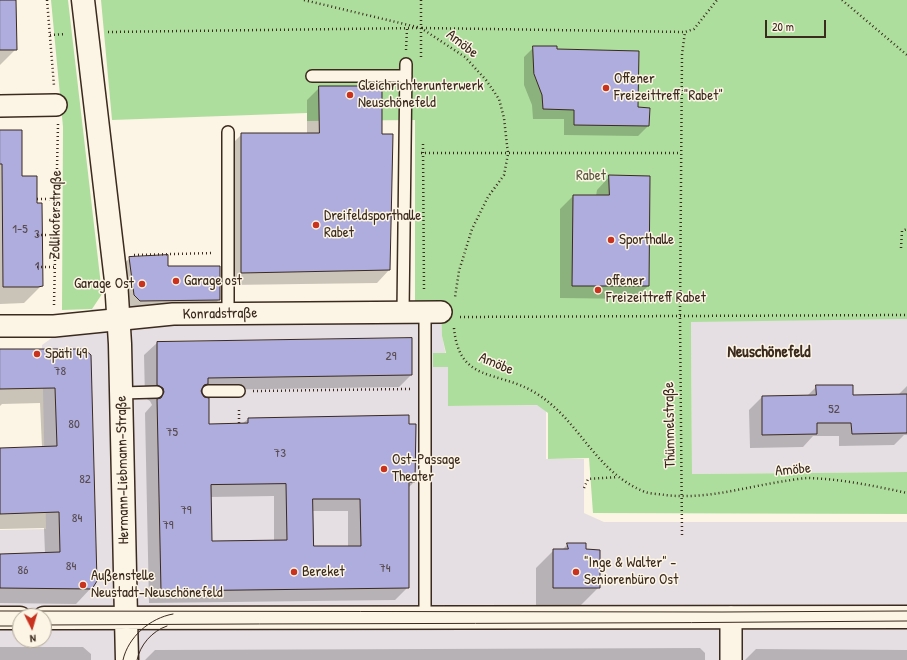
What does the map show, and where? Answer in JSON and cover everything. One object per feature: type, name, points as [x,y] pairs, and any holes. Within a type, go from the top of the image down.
[{"type":"main road","name":"Hermann-Liebmann-Straße","points":[[83,0],[116,281],[119,321],[127,660]]},
{"type":"main road","points":[[52,618],[907,617]]},
{"type":"main road","points":[[0,618],[12,618]]},
{"type":"street","points":[[0,106],[56,105]]},
{"type":"street","name":"Konradstraße","points":[[0,326],[54,326],[119,321],[173,314],[440,312]]},
{"type":"street","points":[[731,617],[731,660]]},
{"type":"lane","points":[[403,312],[406,64]]},
{"type":"lane","points":[[312,76],[406,76]]},
{"type":"lane","points":[[228,132],[228,314]]},
{"type":"lane","points":[[425,617],[425,389],[440,312]]},
{"type":"lane","points":[[208,391],[239,391]]},
{"type":"lane","points":[[121,393],[157,392]]},
{"type":"path","name":"Zollikoferstraße","points":[[47,0],[58,119],[54,326]]},
{"type":"path","name":"Amöbe","points":[[304,0],[421,28],[465,57],[486,80],[498,99],[504,118],[508,154],[504,176],[488,197],[472,229],[459,271],[440,312],[464,360],[476,371],[534,392],[558,410],[578,431],[596,458],[618,477],[646,492],[682,497],[722,494],[767,484],[808,478],[865,484],[907,493]]},
{"type":"path","points":[[422,0],[422,67]]},
{"type":"path","points":[[50,35],[87,32],[421,28],[685,32],[694,29],[717,0]]},
{"type":"path","points":[[842,0],[907,55]]},
{"type":"path","points":[[406,64],[407,29]]},
{"type":"path","name":"Thümmelstraße","points":[[682,535],[680,315],[682,54],[685,32]]},
{"type":"path","points":[[423,137],[423,153],[440,312],[457,317],[907,315]]},
{"type":"path","points":[[405,153],[681,153]]},
{"type":"path","points":[[37,199],[57,199]]},
{"type":"path","points":[[901,248],[902,231],[907,229]]},
{"type":"path","points":[[37,235],[56,235]]},
{"type":"path","points":[[113,255],[228,253]]},
{"type":"path","points":[[37,267],[55,267]]},
{"type":"path","points":[[238,424],[239,391],[425,389]]},
{"type":"path","points":[[584,488],[588,479],[618,477]]},
{"type":"shaded area","points":[[415,303],[441,312],[442,335],[448,367],[448,406],[546,405],[546,459],[584,459],[584,513],[604,522],[907,522],[907,660],[0,660],[0,530],[46,529],[42,345],[92,309]]},
{"type":"shaded area","points":[[907,319],[907,472],[692,474],[691,321]]},
{"type":"green space","points":[[51,0],[68,0],[102,294],[92,309],[62,310],[63,127]]},
{"type":"green space","name":"Rabet","points":[[101,0],[907,0],[907,319],[691,322],[692,474],[907,472],[907,514],[593,513],[589,458],[548,459],[548,413],[537,405],[448,406],[448,367],[433,367],[433,353],[446,353],[442,336],[441,312],[415,303],[415,120],[307,121],[307,113],[112,120]]},
{"type":"building","points":[[0,0],[16,0],[17,50],[0,50]]},
{"type":"building","name":"Offener Freizeittreff \"Rabet\"","points":[[533,46],[557,46],[557,49],[639,51],[638,107],[650,108],[649,126],[574,125],[574,110],[543,109],[542,95],[534,74]]},
{"type":"building","name":"Dreifeldsporthalle Rabet","points":[[319,86],[382,86],[382,134],[393,134],[390,270],[241,273],[241,133],[319,133]]},
{"type":"building","points":[[0,130],[22,130],[22,176],[37,176],[37,203],[42,203],[43,286],[3,287],[2,164],[0,164]]},
{"type":"building","name":"Sporthalle","points":[[609,175],[650,176],[649,286],[572,286],[573,195],[609,195]]},
{"type":"building","name":"Garage ost","points":[[168,255],[168,266],[220,266],[220,300],[140,301],[134,295],[129,257]]},
{"type":"building","points":[[412,338],[412,375],[208,378],[208,384],[204,385],[201,391],[204,397],[209,398],[209,424],[248,423],[248,418],[409,415],[409,424],[416,424],[415,482],[409,482],[409,588],[161,591],[157,399],[161,398],[164,392],[163,388],[157,385],[157,342]],"holes":[[[286,484],[287,540],[212,541],[211,485]],[[313,499],[360,499],[361,546],[314,546]]]},
{"type":"building","points":[[0,349],[84,349],[91,355],[97,581],[92,589],[0,588],[0,554],[60,552],[59,512],[0,514],[0,448],[57,446],[55,388],[0,389]]},
{"type":"building","points":[[816,385],[853,385],[853,395],[907,394],[907,433],[852,434],[851,423],[817,423],[817,434],[762,435],[762,396],[816,395]]},
{"type":"building","points":[[567,543],[586,543],[586,549],[600,550],[600,588],[553,588],[553,549],[568,549]]},
{"type":"tram line","points":[[0,611],[907,611]]},
{"type":"tram line","points":[[123,660],[130,644],[141,630],[148,624],[164,616],[173,614]]},
{"type":"tram line","points":[[52,625],[907,621]]},
{"type":"tram line","points":[[0,626],[12,626]]},
{"type":"tram line","points":[[137,660],[141,649],[148,639],[156,631],[167,626]]},
{"type":"place","name":"Offener Freizeittreff \"Rabet\"","points":[[606,88]]},
{"type":"place","name":"Gleichrichterunterwerk Neuschönefeld","points":[[350,95]]},
{"type":"place","name":"Dreifeldsporthalle Rabet","points":[[316,225]]},
{"type":"place","name":"Sporthalle","points":[[611,240]]},
{"type":"place","name":"Garage ost","points":[[176,281]]},
{"type":"place","name":"Garage Ost","points":[[142,284]]},
{"type":"place","name":"offener Freizeittreff Rabet","points":[[598,290]]},
{"type":"place","name":"Späti 49","points":[[37,354]]},
{"type":"place","name":"Ost-Passage Theater","points":[[384,469]]},
{"type":"place","name":"Bereket","points":[[294,572]]},
{"type":"place","name":"\"Inge & Walter\" - Seniorenbüro Ost","points":[[576,572]]},
{"type":"place","name":"Außenstelle Neustadt-Neuschönefeld","points":[[83,585]]},
{"type":"district","name":"Neuschönefeld","points":[[769,353]]}]
